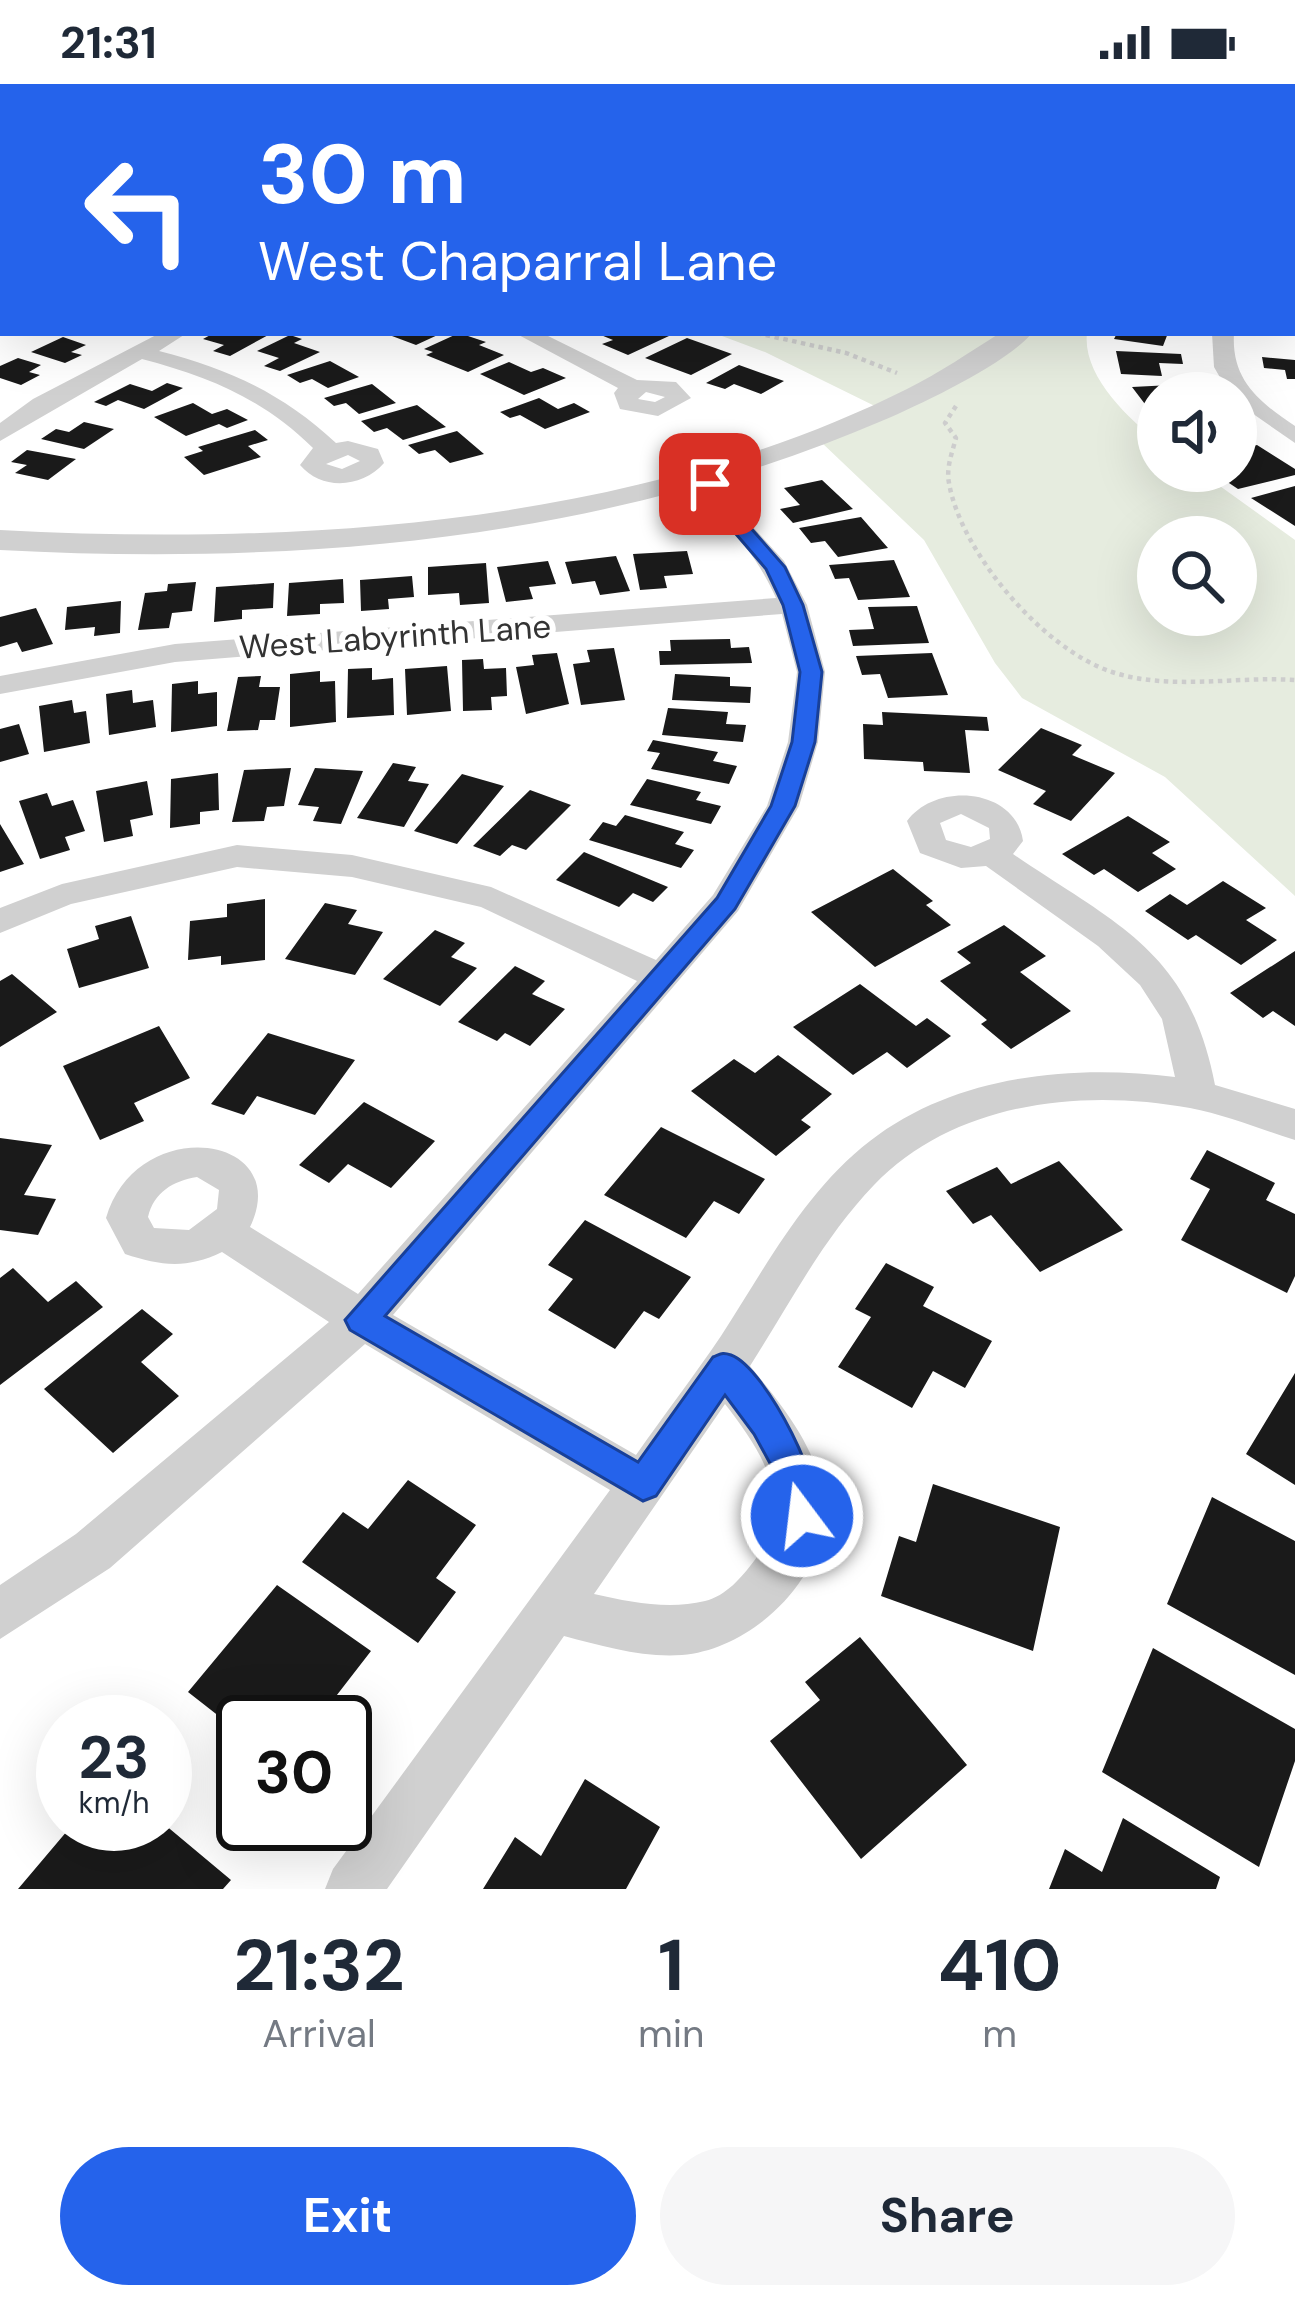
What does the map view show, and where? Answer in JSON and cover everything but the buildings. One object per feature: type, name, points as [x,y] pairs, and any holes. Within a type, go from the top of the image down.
[{"type":"street","points":[[0,434],[41,404],[170,336]]},
{"type":"street","points":[[532,336],[634,387]]},
{"type":"street","points":[[0,514],[165,522],[344,513],[678,469],[899,374],[966,336]]},
{"type":"street","points":[[0,540],[155,546],[346,537],[551,510],[678,469],[829,434],[932,386],[1014,336]]},
{"type":"street","points":[[1223,336],[1220,357],[1225,376],[1260,412],[1295,436]]},
{"type":"street","points":[[140,352],[257,388],[292,412],[329,450]]},
{"type":"street","points":[[0,1614],[93,1552],[362,1320],[726,903],[783,806],[803,742],[811,672],[793,605],[775,567],[732,519],[707,508],[688,490],[678,469]]},
{"type":"street","name":"West Labyrinth Lane","points":[[0,685],[175,653],[793,605]]},
{"type":"street","points":[[992,855],[1121,949],[1168,995],[1181,1022],[1198,1096]]},
{"type":"street","points":[[0,921],[62,895],[237,856],[352,866],[491,898],[660,977]]},
{"type":"street","points":[[353,1889],[643,1484],[762,1306],[836,1204],[884,1151],[955,1109],[1019,1090],[1082,1084],[1198,1096],[1295,1125]]},
{"type":"street","points":[[224,1232],[362,1320],[643,1484]]},
{"type":"street","points":[[554,1609],[638,1630],[717,1627],[765,1594],[802,1516],[795,1476],[767,1423],[724,1368]]},
{"type":"path","points":[[770,336],[846,353],[899,374]]},
{"type":"path","points":[[932,386],[954,395],[958,403],[945,423],[956,438],[948,477],[952,496],[993,578],[1084,661],[1166,682],[1295,680]]},
{"type":"shaded area","points":[[722,336],[1087,336],[1099,380],[1137,423],[1137,492],[1228,492],[1295,540],[1295,896],[1165,777],[1022,698],[995,663],[924,540],[821,442],[889,413]]},
{"type":"route","points":[[710,484],[733,504],[732,519],[775,567],[793,605],[811,672],[803,742],[783,806],[726,903],[362,1320],[643,1484],[724,1368],[767,1423],[795,1476],[802,1516]]}]
